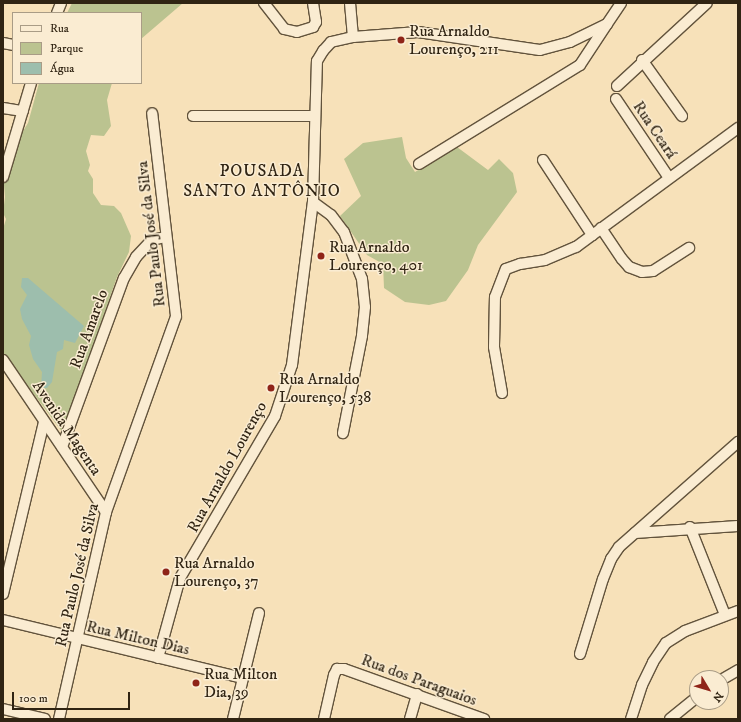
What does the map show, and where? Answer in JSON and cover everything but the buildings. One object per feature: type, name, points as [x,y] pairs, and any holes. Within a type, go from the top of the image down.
[{"type":"street","points":[[264,3],[284,29],[296,32],[313,27],[316,22],[313,3]]},
{"type":"street","points":[[350,3],[353,37]]},
{"type":"street","points":[[617,86],[642,60],[678,32],[707,3]]},
{"type":"street","name":"Rua Arnaldo Lourenço","points":[[158,658],[180,578],[275,416],[292,365],[313,202],[314,116],[317,61],[331,42],[353,37],[418,32],[540,50],[570,42],[607,24],[617,4]]},
{"type":"street","points":[[419,164],[580,65],[607,24]]},
{"type":"street","points":[[642,60],[682,116]]},
{"type":"street","points":[[4,172],[31,84]]},
{"type":"street","name":"Rua Ceará","points":[[616,99],[669,178]]},
{"type":"street","points":[[3,108],[23,111]]},
{"type":"street","name":"Rua Paulo José da Silva","points":[[59,719],[106,512],[176,316],[165,238],[152,113]]},
{"type":"street","points":[[193,116],[314,116]]},
{"type":"street","points":[[502,393],[494,347],[495,297],[506,269],[520,264],[545,260],[576,247],[738,128]]},
{"type":"street","points":[[543,160],[592,235]]},
{"type":"street","points":[[313,202],[331,215],[344,232],[362,279],[365,307],[362,336],[343,433]]},
{"type":"street","points":[[601,228],[629,267],[642,272],[653,271],[689,248]]},
{"type":"street","name":"Rua Amarelo","points":[[62,447],[124,278],[136,257],[152,240],[165,238]]},
{"type":"street","name":"Avenida Magenta","points":[[3,360],[106,512]]},
{"type":"street","points":[[3,594],[44,422]]},
{"type":"street","points":[[580,654],[611,560],[635,533],[738,442]]},
{"type":"street","points":[[635,533],[690,527],[738,526]]},
{"type":"street","points":[[690,527],[725,615]]},
{"type":"street","points":[[631,719],[642,685],[666,643],[685,631],[738,611]]},
{"type":"street","points":[[233,719],[259,613]]},
{"type":"street","name":"Rua Milton Dias","points":[[3,620],[242,678]]},
{"type":"street","name":"Rua dos Paraguaios","points":[[324,719],[334,675],[338,670],[344,668],[484,719]]},
{"type":"street","points":[[729,675],[738,670]]},
{"type":"street","points":[[410,719],[417,694]]},
{"type":"street","points":[[670,719],[689,704]]},
{"type":"street","points":[[3,709],[45,719]]},
{"type":"green space","points":[[72,3],[183,3],[142,38],[142,12],[68,12]]},
{"type":"green space","points":[[39,84],[112,84],[107,100],[111,126],[104,136],[91,135],[86,151],[90,165],[88,171],[93,179],[93,193],[101,205],[114,206],[121,213],[131,236],[129,252],[117,277],[63,433],[3,353],[3,229],[6,219],[3,213],[5,197],[3,174],[12,149],[28,123]]},
{"type":"green space","points":[[402,137],[406,158],[415,172],[457,147],[488,170],[499,159],[513,173],[517,192],[478,245],[468,270],[446,301],[429,305],[405,302],[384,288],[383,264],[367,255],[340,216],[361,196],[344,159],[363,143]]},
{"type":"water","points":[[22,278],[28,278],[84,326],[75,343],[64,340],[63,349],[57,352],[52,382],[47,388],[41,388],[42,372],[33,359],[29,345],[31,336],[22,319],[20,309],[27,295],[21,287]]},
{"type":"place","name":"Rua Arnaldo Lourenço, 211","points":[[401,40]]},
{"type":"place","name":"Rua Arnaldo Lourenço, 401","points":[[321,256]]},
{"type":"place","name":"Rua Arnaldo Lourenço, 538","points":[[271,388]]},
{"type":"place","name":"Rua Arnaldo Lourenço, 37","points":[[166,572]]},
{"type":"place","name":"Rua Milton Dia, 39","points":[[196,683]]},
{"type":"district","name":"POUSADA SANTO ANTÔNIO","points":[[262,182]]}]
